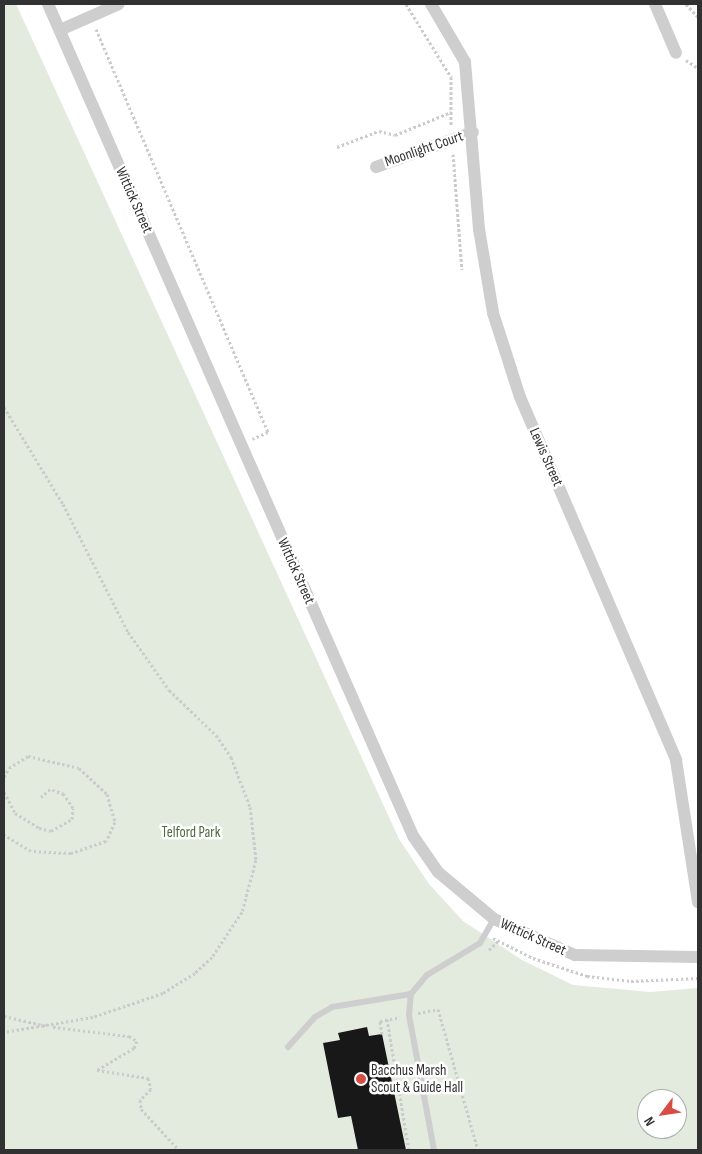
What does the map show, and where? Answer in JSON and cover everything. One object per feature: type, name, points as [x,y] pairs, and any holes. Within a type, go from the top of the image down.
[{"type":"street","name":"Wittick Street","points":[[48,4],[412,836],[438,872],[494,919],[575,956],[698,957]]},
{"type":"street","points":[[60,30],[119,4]]},
{"type":"street","name":"Lewis Street","points":[[431,4],[465,62],[473,132],[479,229],[493,312],[520,398],[676,760],[691,832],[698,902]]},
{"type":"street","points":[[655,4],[676,52]]},
{"type":"street","name":"Moonlight Court","points":[[376,166],[473,132]]},
{"type":"lane","points":[[434,1150],[409,1014],[411,994],[427,975],[480,943],[494,919]]},
{"type":"lane","points":[[288,1047],[315,1017],[332,1007],[411,994]]},
{"type":"path","points":[[686,4],[698,17]]},
{"type":"path","points":[[90,16],[268,432],[241,444]]},
{"type":"path","points":[[337,147],[379,131],[395,135],[452,112]]},
{"type":"path","points":[[4,407],[63,504],[128,632],[169,690],[216,735],[240,774],[254,834],[256,860],[242,912],[212,957],[164,993],[49,1027],[4,1032]]},
{"type":"path","points":[[4,776],[9,768],[28,756],[79,768],[107,794],[114,822],[106,840],[71,853],[31,851],[4,835]]},
{"type":"path","points":[[4,792],[15,812],[39,828],[51,831],[72,819],[73,808],[64,794],[50,789],[41,797]]},
{"type":"path","points":[[382,1034],[380,1021],[438,1009],[478,1150]]},
{"type":"path","points":[[4,1016],[49,1027],[134,1038],[134,1048],[97,1070],[148,1078],[151,1089],[140,1100],[141,1108],[179,1150]]},
{"type":"path","points":[[387,1020],[409,1150]]},
{"type":"green space","name":"Telford Park","points":[[4,4],[16,4],[399,839],[429,884],[463,921],[522,960],[573,985],[650,992],[698,988],[698,1150],[4,1150]]},
{"type":"building","name":"Bacchus Marsh Scout & Guide Hall","points":[[367,1027],[369,1036],[382,1034],[406,1150],[358,1150],[351,1116],[338,1118],[323,1043],[340,1040],[338,1033]]},
{"type":"place","name":"Bacchus Marsh Scout & Guide Hall","points":[[361,1079]]}]
